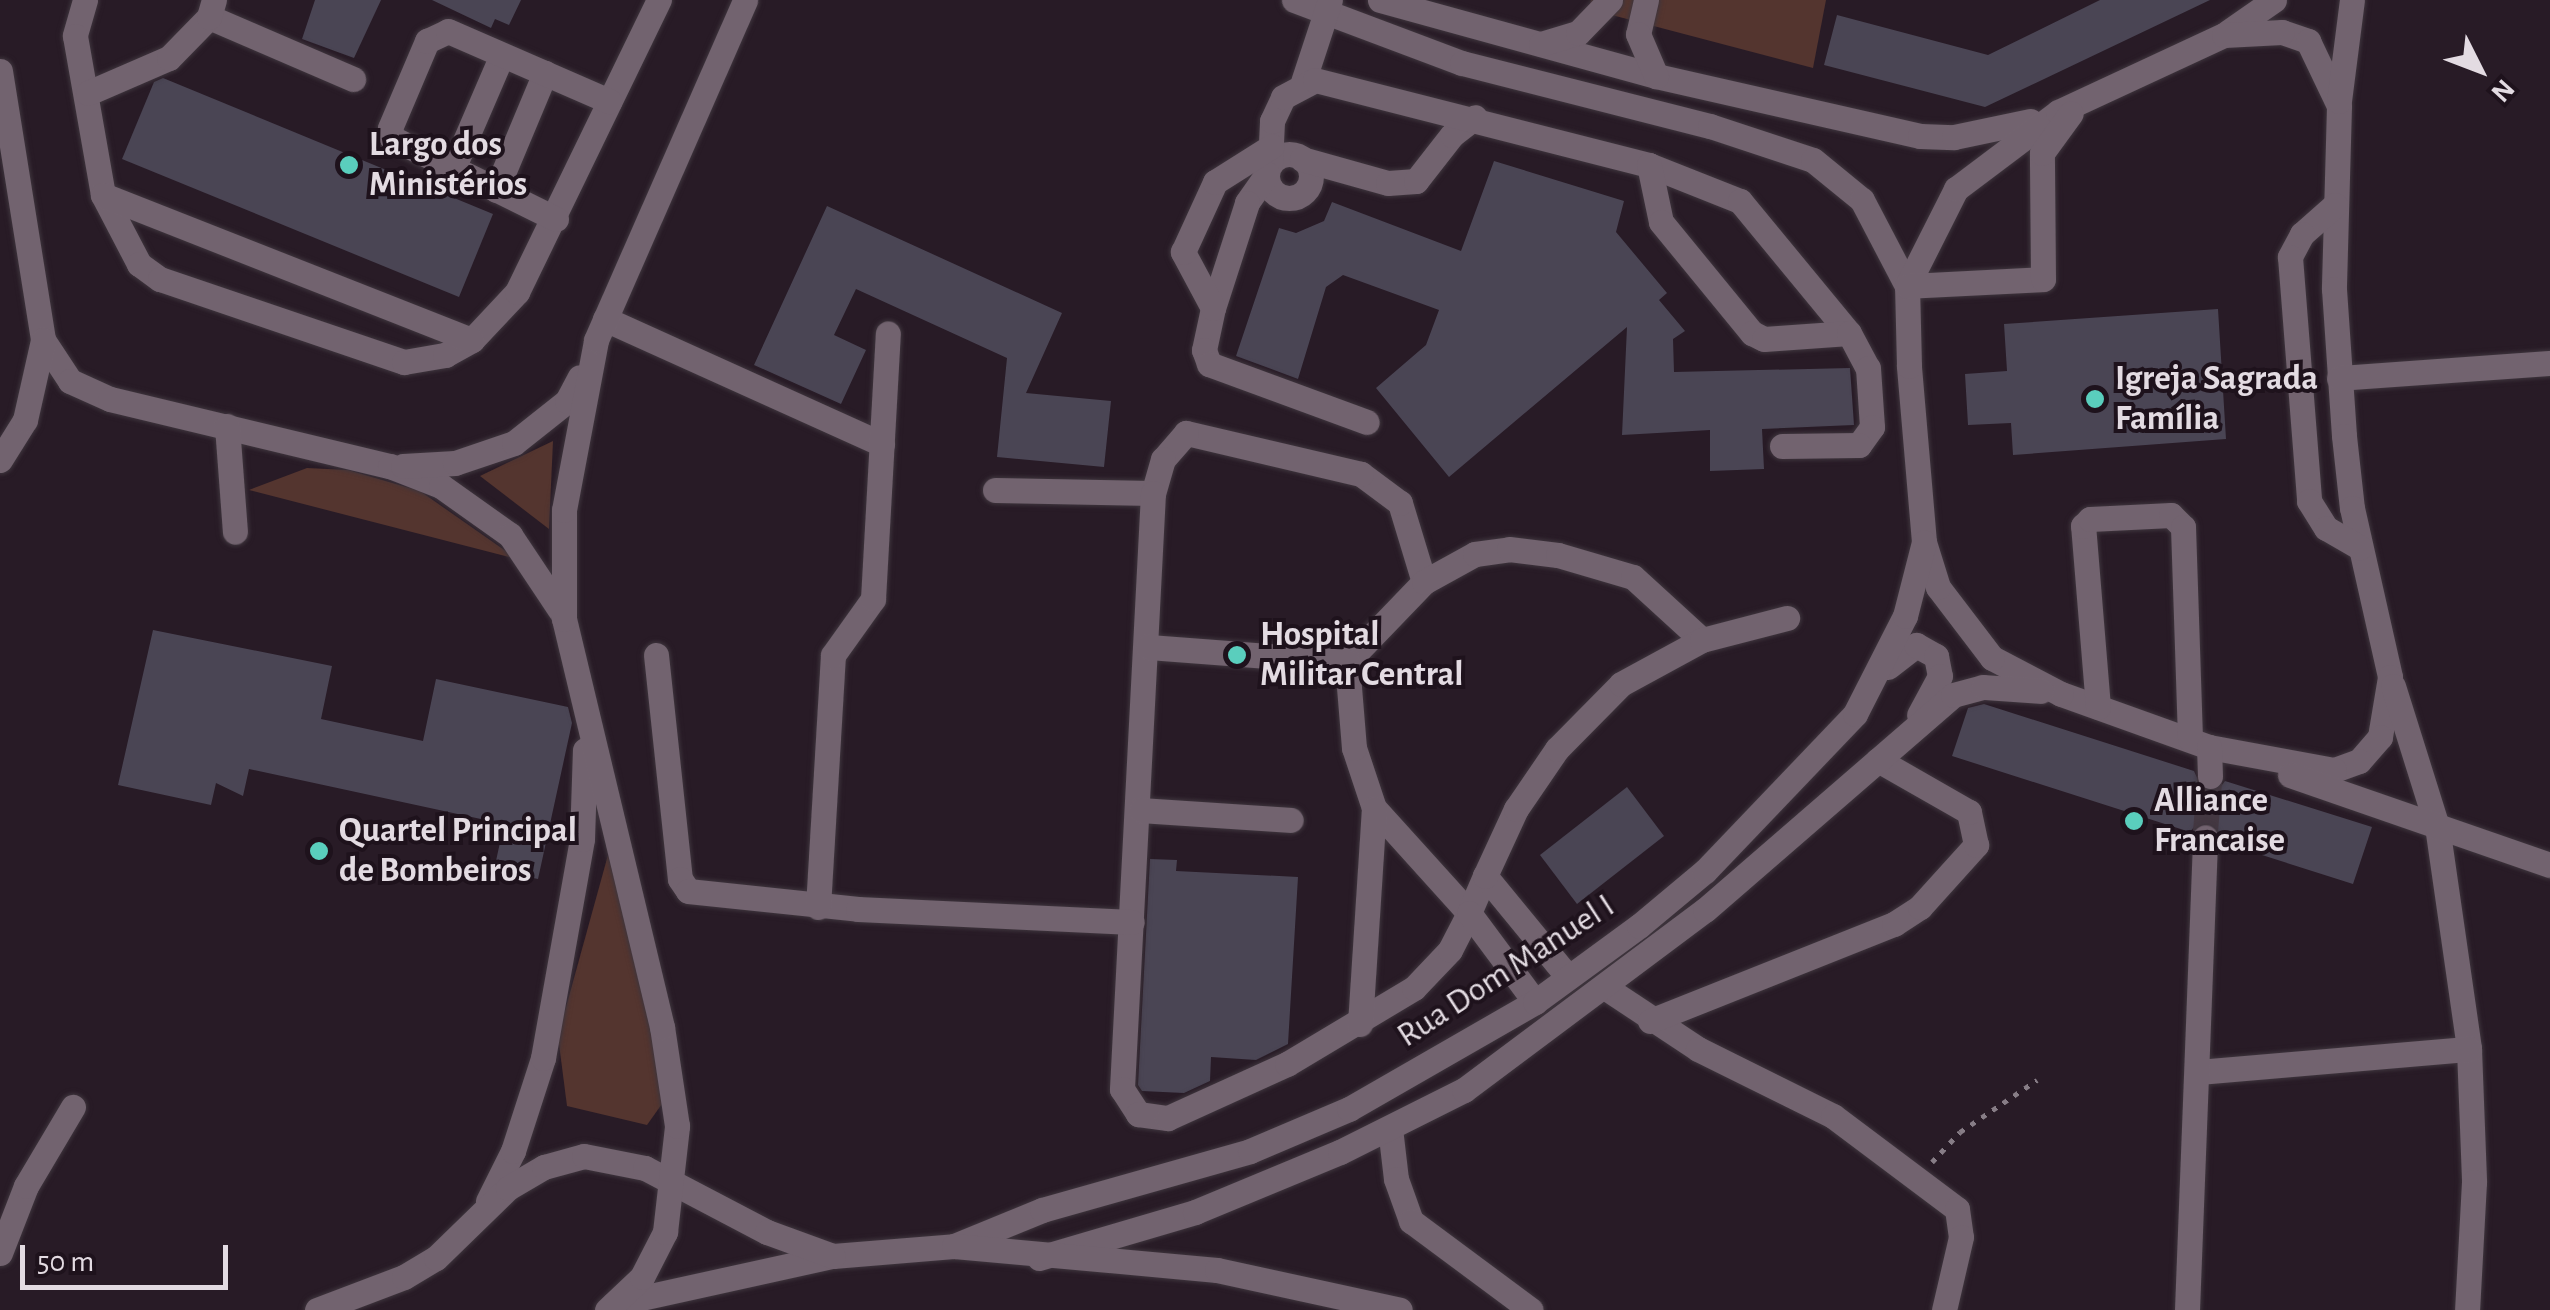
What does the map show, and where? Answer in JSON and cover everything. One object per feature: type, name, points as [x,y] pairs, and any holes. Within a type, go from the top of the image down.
[{"type":"street","points":[[85,0],[75,36],[103,195],[125,244],[160,279],[404,362],[445,355],[472,340],[517,292],[556,219],[658,0]]},
{"type":"street","points":[[390,466],[455,463],[514,443],[567,401],[745,0]]},
{"type":"street","points":[[1294,0],[1328,6],[1462,63],[1710,126],[1813,160],[1862,200],[1907,286],[1924,542],[1938,587],[1992,658],[2061,694],[2550,864]]},
{"type":"street","points":[[1380,0],[1656,76],[1920,136],[2001,130],[2070,107],[2224,34],[2274,0]]},
{"type":"street","points":[[1542,44],[1578,33],[1610,0]]},
{"type":"street","points":[[1646,0],[1638,34],[1656,76]]},
{"type":"street","points":[[2352,0],[2339,106],[2335,205],[2340,378],[2360,548],[2390,677],[2436,826],[2469,1049],[2474,1182],[2467,1310]]},
{"type":"street","points":[[1247,202],[1296,197],[1283,157],[1283,96],[1303,82],[1328,6]]},
{"type":"street","points":[[88,93],[169,58],[211,9],[353,80]]},
{"type":"street","points":[[556,219],[392,138],[390,128],[420,58],[436,33],[448,31],[609,101]]},
{"type":"street","points":[[2224,34],[2282,32],[2308,42],[2339,106]]},
{"type":"street","points":[[452,170],[502,55]]},
{"type":"street","points":[[0,71],[3,118],[44,340],[54,364],[87,390],[390,466],[441,486],[489,516],[528,554],[564,619]]},
{"type":"street","points":[[496,190],[545,73]]},
{"type":"street","points":[[1303,82],[1475,117],[1720,188],[1740,201],[1849,333],[1868,368],[1872,427],[1859,445],[1782,446]]},
{"type":"street","points":[[1414,106],[1434,124],[1440,150]]},
{"type":"street","points":[[1907,286],[2044,279],[2042,153],[2070,107]]},
{"type":"street","points":[[1907,286],[1956,189],[2070,107]]},
{"type":"street","points":[[1213,308],[1184,252],[1215,182],[1283,157],[1349,169],[1388,183],[1416,181],[1440,150],[1475,117]]},
{"type":"street","points":[[1283,157],[1247,202],[1213,308],[1204,350],[1218,372],[1367,422]]},
{"type":"street","points":[[1649,166],[1660,222],[1752,333],[1764,339],[1849,333]]},
{"type":"street","points":[[103,195],[472,340]]},
{"type":"street","points":[[2335,205],[2302,234],[2290,258],[2309,501],[2326,528],[2360,548]]},
{"type":"street","points":[[600,329],[882,444]]},
{"type":"street","points":[[600,329],[564,510],[564,619],[670,1062],[676,1181],[656,1255],[603,1308]]},
{"type":"street","points":[[818,906],[833,655],[873,599],[888,332]]},
{"type":"street","points":[[0,460],[25,420],[44,340]]},
{"type":"street","points":[[2340,378],[2550,363]]},
{"type":"street","points":[[227,426],[236,532]]},
{"type":"street","points":[[1424,582],[1400,503],[1361,474],[1186,433],[1164,459],[1153,493],[1141,810],[1122,1089],[1138,1114],[1168,1118],[1360,1024],[1433,971],[1469,913],[1508,823],[1557,749],[1621,684],[1702,640],[1788,618]]},
{"type":"street","points":[[995,490],[1153,493]]},
{"type":"street","points":[[2098,707],[2083,526],[2090,519],[2171,515],[2183,527],[2211,746],[2210,776]]},
{"type":"street","name":"Rua Dom Manuel I","points":[[954,1246],[1042,1210],[1250,1150],[1349,1110],[1535,1002],[1705,870],[1874,687],[1906,616],[1924,542]]},
{"type":"street","points":[[1360,1024],[1374,808],[1354,748],[1347,662],[1424,582],[1475,554],[1509,549],[1558,555],[1633,577],[1702,640]]},
{"type":"street","points":[[1874,687],[1904,650],[1916,645],[1936,656],[1940,676],[1910,729]]},
{"type":"street","points":[[1148,647],[1347,662]]},
{"type":"street","points":[[656,655],[682,886],[697,894],[818,906],[1132,922]]},
{"type":"street","points":[[2211,746],[2334,770],[2358,761],[2380,737],[2390,677]]},
{"type":"street","name":"Rua Dom Manuel I","points":[[1039,1258],[1194,1212],[1390,1128],[1507,1062],[1606,988],[1953,694],[1983,687],[2061,694]]},
{"type":"street","points":[[484,1210],[518,1138],[543,1058],[582,839],[586,710]]},
{"type":"street","points":[[1650,1021],[1894,924],[1920,907],[1976,845],[1969,812],[1878,760]]},
{"type":"street","points":[[1374,808],[1469,913],[1535,1002]]},
{"type":"street","points":[[1141,810],[1291,820]]},
{"type":"street","points":[[2187,1310],[2205,837]]},
{"type":"street","points":[[1485,876],[1568,977]]},
{"type":"street","points":[[1606,988],[1650,1021],[1833,1116],[1919,1175],[1957,1208],[1960,1221],[1944,1310]]},
{"type":"street","points":[[2199,1072],[2469,1049]]},
{"type":"street","points":[[0,1253],[26,1186],[73,1106]]},
{"type":"street","points":[[1390,1128],[1396,1178],[1411,1221],[1531,1310]]},
{"type":"street","points":[[317,1310],[404,1277],[436,1258],[484,1210],[526,1176],[584,1156],[676,1181],[768,1232],[833,1256]]},
{"type":"street","points":[[603,1308],[833,1256],[954,1246],[1039,1258],[1217,1270],[1310,1300],[1400,1310]]},
{"type":"path","points":[[1919,1175],[1960,1132],[2038,1080]]},
{"type":"shaded area","points":[[1591,0],[1826,0],[1813,68],[1589,9]]},
{"type":"shaded area","points":[[553,441],[549,529],[480,476]]},
{"type":"shaded area","points":[[307,468],[348,470],[420,491],[517,559],[249,490]]},
{"type":"shaded area","points":[[608,855],[669,1094],[647,1125],[567,1106],[558,1036]]},
{"type":"building","points":[[315,0],[381,0],[354,58],[302,39]]},
{"type":"building","points":[[432,0],[521,0],[509,25],[495,19],[491,28]]},
{"type":"building","points":[[2100,0],[2210,0],[1985,107],[1824,65],[1837,15],[1988,55]]},
{"type":"building","points":[[163,78],[493,214],[459,297],[122,159],[154,82]]},
{"type":"building","points":[[1494,161],[1624,201],[1616,232],[1667,293],[1659,300],[1685,331],[1673,339],[1674,372],[1850,368],[1854,425],[1762,429],[1764,469],[1710,471],[1710,430],[1622,435],[1627,327],[1449,477],[1376,388],[1426,345],[1439,310],[1343,275],[1326,287],[1298,379],[1236,356],[1279,228],[1296,233],[1324,221],[1332,202],[1461,251]]},
{"type":"building","points":[[827,206],[1062,313],[1026,393],[1111,401],[1104,467],[997,457],[1007,358],[856,289],[834,335],[866,350],[841,404],[754,365]]},
{"type":"building","name":"Igreja Sagrada Família","points":[[2218,309],[2226,439],[2013,455],[2011,423],[1968,425],[1965,374],[2007,371],[2004,324]]},
{"type":"building","points":[[153,630],[332,666],[321,719],[423,741],[436,679],[568,707],[572,723],[538,879],[494,870],[504,824],[249,769],[243,796],[216,783],[211,805],[118,785]]},
{"type":"building","points":[[1984,704],[2194,771],[2203,791],[2218,790],[2225,781],[2372,827],[2353,884],[2221,842],[2213,823],[2198,822],[2190,832],[1952,756],[1968,708]]},
{"type":"building","points":[[1627,787],[1664,836],[1577,904],[1540,855]]},
{"type":"building","points":[[1150,859],[1177,860],[1176,871],[1298,877],[1288,1044],[1256,1060],[1211,1057],[1210,1081],[1184,1093],[1142,1091],[1138,1085]]},
{"type":"tunnel","points":[[2205,837],[2210,776]]},
{"type":"place","name":"Largo dos Ministérios","points":[[349,165]]},
{"type":"place","name":"Igreja Sagrada Família","points":[[2095,399]]},
{"type":"place","name":"Hospital Militar Central","points":[[1237,655]]},
{"type":"place","name":"Alliance Francaise","points":[[2134,821]]},
{"type":"place","name":"Quartel Principal de Bombeiros","points":[[319,851]]}]
